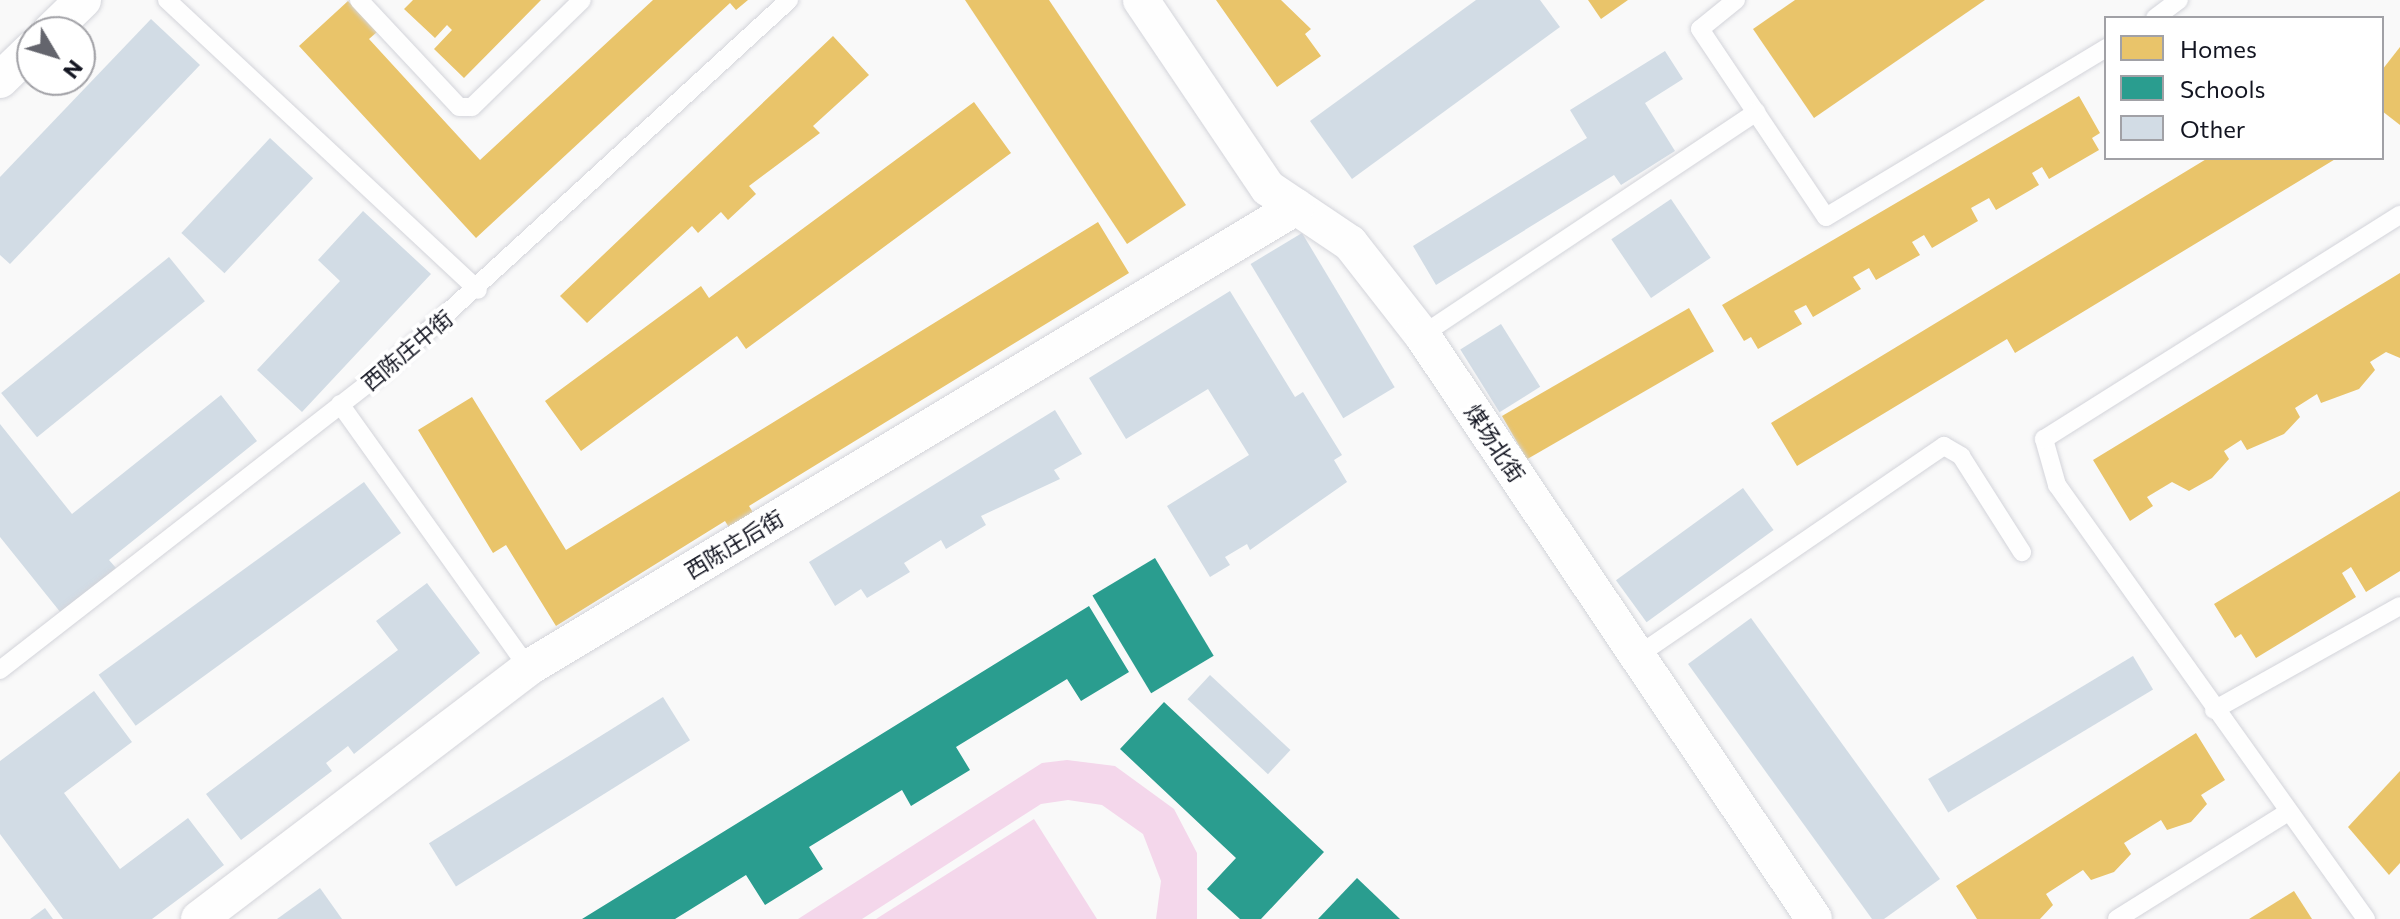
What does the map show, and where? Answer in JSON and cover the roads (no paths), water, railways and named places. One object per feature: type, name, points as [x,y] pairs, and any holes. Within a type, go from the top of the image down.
[{"type":"street","points":[[66,16],[83,0]]},
{"type":"street","name":"煤场北街","points":[[1141,0],[1268,188],[1350,243],[1422,335],[1814,919]]},
{"type":"street","points":[[0,80],[16,64]]},
{"type":"street","name":"西陈庄后街","points":[[199,919],[528,668],[1296,207]]},
{"type":"lane","points":[[167,0],[478,290]]},
{"type":"lane","points":[[359,0],[459,107],[472,107],[582,0]]},
{"type":"lane","name":"西陈庄中街","points":[[0,670],[340,404],[478,290],[789,0]]},
{"type":"lane","points":[[1736,0],[1700,29],[1826,217],[2104,49]]},
{"type":"lane","points":[[2158,16],[2179,0]]},
{"type":"lane","points":[[1422,335],[1756,112]]},
{"type":"lane","points":[[2366,919],[2214,710],[2057,485],[2044,439],[2400,215]]},
{"type":"lane","points":[[340,404],[528,668]]},
{"type":"lane","points":[[1637,656],[1944,446],[1961,456],[2022,552]]},
{"type":"lane","points":[[2214,710],[2400,606]]},
{"type":"lane","points":[[2117,919],[2288,812]]}]
